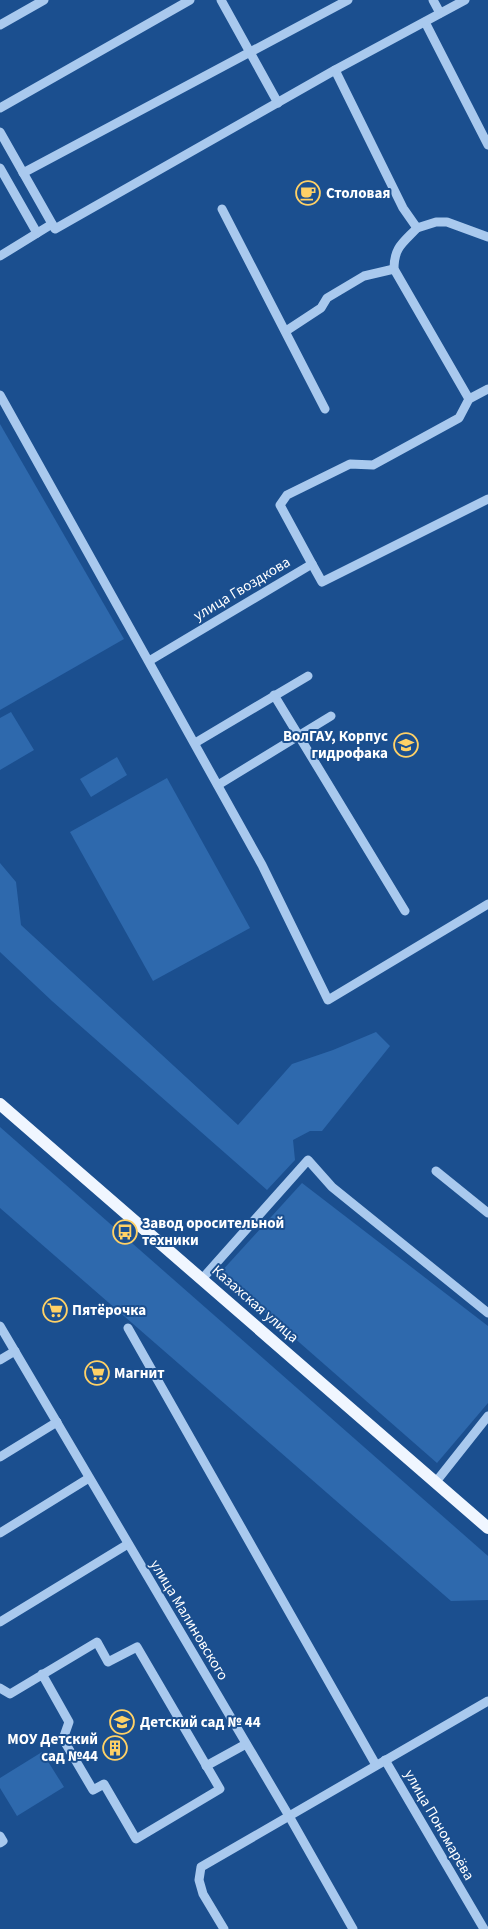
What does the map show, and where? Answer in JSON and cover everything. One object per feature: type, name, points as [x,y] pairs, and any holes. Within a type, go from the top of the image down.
[{"type":"main road","name":"Казахская улица","points":[[0,1104],[488,1528]]},
{"type":"street","points":[[0,25],[44,0]]},
{"type":"street","points":[[0,108],[190,0]]},
{"type":"street","points":[[221,0],[278,103]]},
{"type":"street","points":[[23,173],[348,0]]},
{"type":"street","points":[[433,0],[440,13]]},
{"type":"street","points":[[0,132],[55,229],[335,70],[465,0]]},
{"type":"street","points":[[425,22],[488,145]]},
{"type":"street","points":[[335,70],[404,208],[417,228]]},
{"type":"street","points":[[0,168],[37,233]]},
{"type":"street","points":[[222,209],[325,409]]},
{"type":"street","points":[[469,399],[394,269],[394,258],[398,248],[417,228],[436,222],[447,222],[488,237]]},
{"type":"street","points":[[0,256],[52,224]]},
{"type":"street","points":[[286,331],[321,308],[327,298],[364,276],[394,269]]},
{"type":"street","name":"улица Гвоздкова","points":[[149,661],[312,564],[280,505],[287,494],[350,464],[373,465],[459,418],[469,399],[488,389]]},
{"type":"street","points":[[0,395],[262,865],[328,1000],[488,904]]},
{"type":"street","points":[[312,564],[322,582],[488,499]]},
{"type":"street","points":[[195,743],[308,676]]},
{"type":"street","points":[[274,695],[405,911]]},
{"type":"street","points":[[218,785],[331,716]]},
{"type":"street","points":[[202,1279],[308,1160],[332,1187],[488,1313]]},
{"type":"street","points":[[436,1171],[488,1213]]},
{"type":"street","name":"улица Малиновского","points":[[0,1326],[289,1816],[353,1929]]},
{"type":"street","points":[[128,1328],[376,1765]]},
{"type":"street","points":[[0,1360],[15,1351]]},
{"type":"street","points":[[435,1483],[488,1416]]},
{"type":"street","points":[[0,1457],[56,1422]]},
{"type":"street","points":[[0,1533],[90,1478]]},
{"type":"street","points":[[0,1622],[128,1544]]},
{"type":"street","points":[[0,1688],[10,1694],[42,1674],[97,1642],[108,1662],[137,1647],[220,1789],[136,1839],[104,1784],[93,1790],[63,1739],[69,1722],[42,1674]]},
{"type":"street","points":[[224,1929],[203,1894],[199,1880],[201,1868],[488,1701]]},
{"type":"street","points":[[206,1766],[246,1744]]},
{"type":"street","name":"улица Пономарёва","points":[[385,1760],[484,1929]]},
{"type":"street","points":[[0,1836],[3,1841],[0,1843]]},
{"type":"shaded area","points":[[0,424],[124,639],[0,710]]},
{"type":"shaded area","points":[[11,712],[34,750],[0,770],[0,718]]},
{"type":"shaded area","points":[[117,757],[127,775],[91,797],[80,779]]},
{"type":"shaded area","points":[[167,778],[250,928],[153,981],[70,832]]},
{"type":"shaded area","points":[[0,863],[16,882],[21,925],[238,1125],[292,1064],[333,1050],[376,1032],[390,1046],[322,1131],[310,1131],[293,1140],[295,1160],[267,1190],[52,1001],[0,952]]},
{"type":"shaded area","points":[[0,1127],[488,1556],[488,1600],[451,1601],[0,1208]]},
{"type":"shaded area","points":[[302,1183],[488,1326],[488,1403],[437,1463],[220,1273]]},
{"type":"shaded area","points":[[42,1752],[64,1787],[17,1816],[0,1788],[0,1778]]},
{"type":"place","name":"Столовая","points":[[308,193]]},
{"type":"place","name":"ВолГАУ, Корпус гидрофака","points":[[406,745]]},
{"type":"place","name":"Завод оросительной техники","points":[[125,1232]]},
{"type":"place","name":"Пятёрочка","points":[[55,1310]]},
{"type":"place","name":"Магнит","points":[[97,1373]]},
{"type":"place","name":"Детский сад № 44","points":[[122,1722]]},
{"type":"place","name":"МОУ Детский сад №44","points":[[115,1748]]}]
